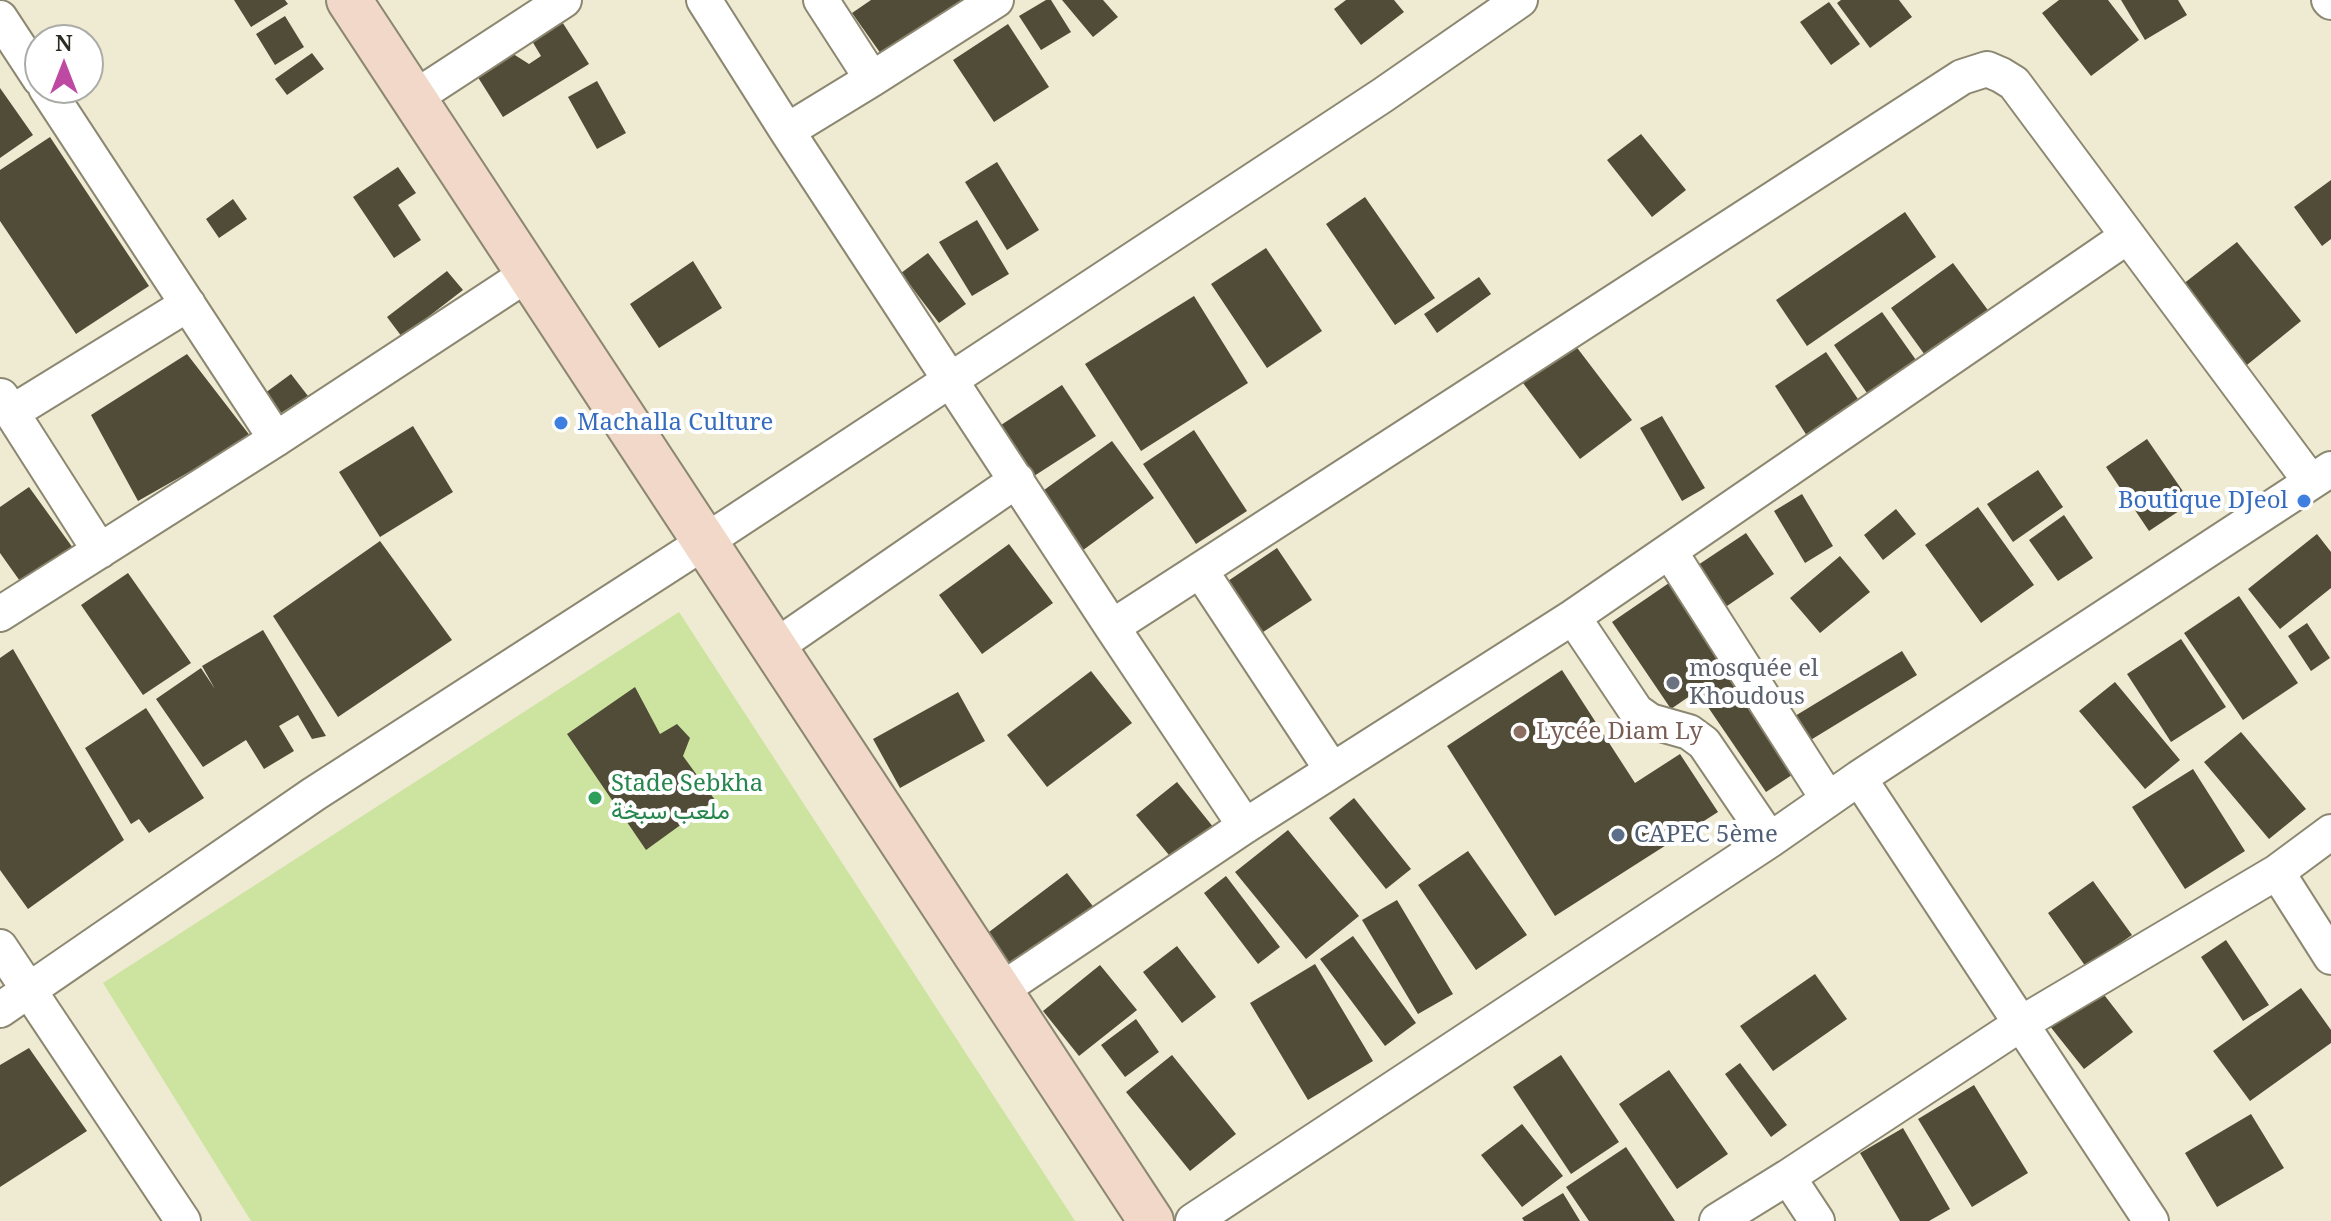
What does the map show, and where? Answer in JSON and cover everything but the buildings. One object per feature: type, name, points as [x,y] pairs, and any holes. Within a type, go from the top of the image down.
[{"type":"street","points":[[0,10],[15,0]]},
{"type":"street","points":[[349,0],[1151,1221]]},
{"type":"street","points":[[414,98],[564,0]]},
{"type":"street","points":[[704,0],[1245,826]]},
{"type":"street","points":[[821,0],[872,79]]},
{"type":"street","points":[[787,131],[996,0]]},
{"type":"street","points":[[0,1010],[314,794],[706,541],[1383,95],[1520,0]]},
{"type":"street","points":[[0,18],[24,55]]},
{"type":"street","points":[[1112,627],[1949,86],[1974,72],[1987,69],[2014,83],[2128,236],[2321,475],[1193,1221]]},
{"type":"street","points":[[57,104],[276,439]]},
{"type":"street","points":[[1001,990],[1245,826],[1573,617],[2128,236]]},
{"type":"street","points":[[0,614],[276,439],[529,273]]},
{"type":"street","points":[[100,551],[6,404],[188,304]]},
{"type":"street","points":[[775,647],[1017,480]]},
{"type":"street","points":[[1670,552],[1828,799]]},
{"type":"street","points":[[1200,570],[1332,770]]},
{"type":"street","points":[[1573,617],[1636,711],[1650,721],[1689,732],[1704,743],[1770,840]]},
{"type":"street","points":[[1859,778],[2151,1221]]},
{"type":"street","points":[[1717,1221],[2022,1023],[2277,872],[2331,832]]},
{"type":"street","points":[[2277,872],[2331,957]]},
{"type":"street","points":[[0,947],[183,1221]]},
{"type":"street","points":[[1788,1177],[1817,1221]]},
{"type":"green space","name":"Stade Sebkha ملعب سبخة","points":[[679,612],[1075,1221],[251,1221],[103,983]]},
{"type":"place","name":"Machalla Culture","points":[[561,423]]},
{"type":"place","name":"Boutique DJeol","points":[[2304,501]]},
{"type":"place","name":"mosquée el Khoudous","points":[[1673,683]]},
{"type":"place","name":"Lycée Diam Ly","points":[[1520,732]]},
{"type":"place","name":"Stade Sebkha ملعب سبخة","points":[[595,798]]},
{"type":"place","name":"CAPEC 5ème","points":[[1618,835]]}]
